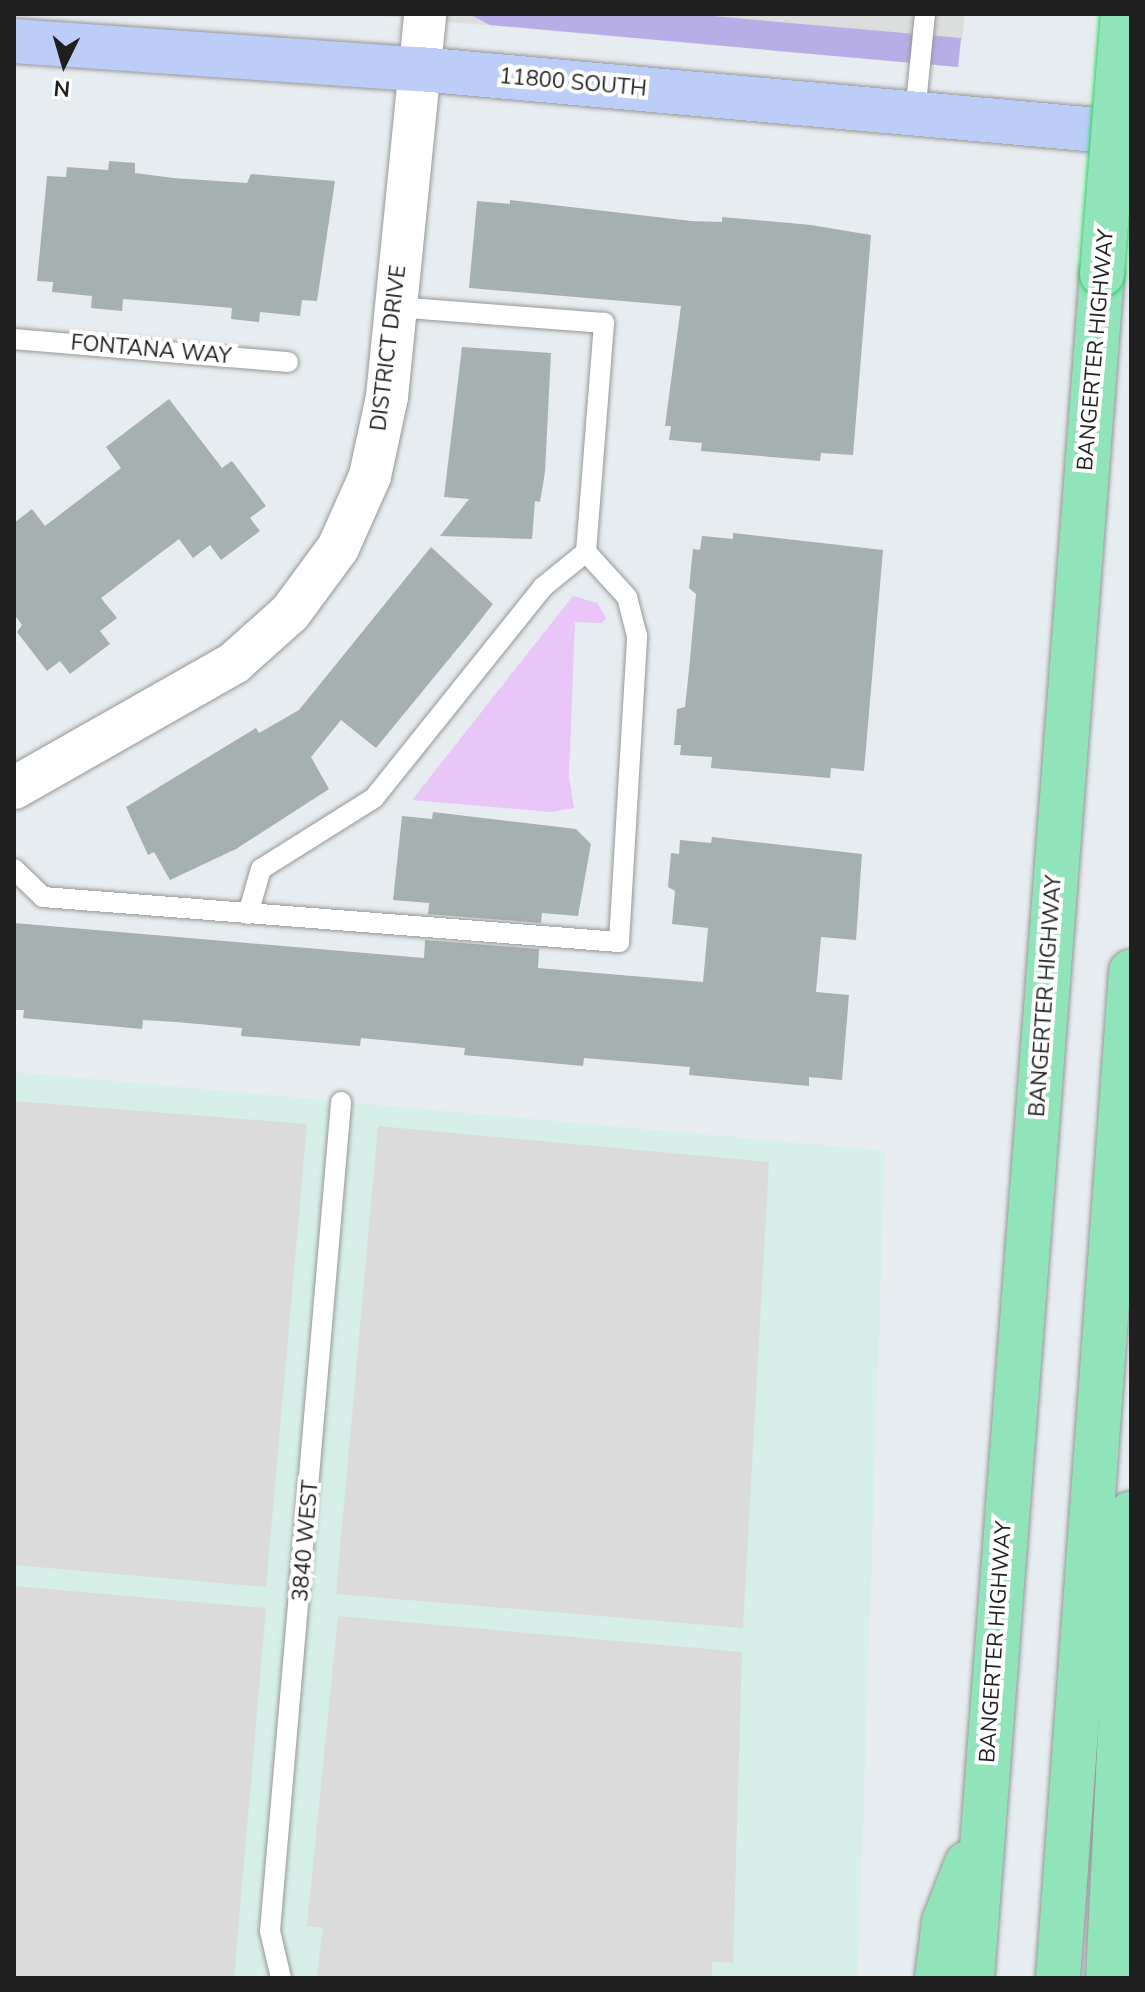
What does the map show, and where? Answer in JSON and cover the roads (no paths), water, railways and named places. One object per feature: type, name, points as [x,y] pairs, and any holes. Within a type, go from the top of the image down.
[{"type":"highway","name":"BANGERTER HIGHWAY","points":[[972,1978],[981,1828],[1123,14]]},
{"type":"highway","points":[[1058,1978],[1076,1674],[1111,1277],[1131,972]]},
{"type":"highway","points":[[1111,1277],[1131,1410]]},
{"type":"highway","points":[[1108,1978],[1131,1514]]},
{"type":"highway","points":[[937,1978],[944,1922],[981,1828]]},
{"type":"main road","name":"11800 SOUTH","points":[[14,41],[419,69],[1131,133]]},
{"type":"street","name":"DISTRICT DRIVE","points":[[14,788],[234,663],[290,613],[338,548],[370,476],[387,397],[425,14]]},
{"type":"lane","points":[[915,114],[925,14]]},
{"type":"lane","points":[[248,914],[261,869],[374,798],[543,587],[586,552],[604,323],[396,307]]},
{"type":"lane","name":"FONTANA WAY","points":[[14,339],[288,362]]},
{"type":"lane","points":[[14,869],[43,897],[619,942],[637,636],[627,597],[586,552]]},
{"type":"lane","name":"3840 WEST","points":[[281,1978],[270,1931],[341,1102]]}]
